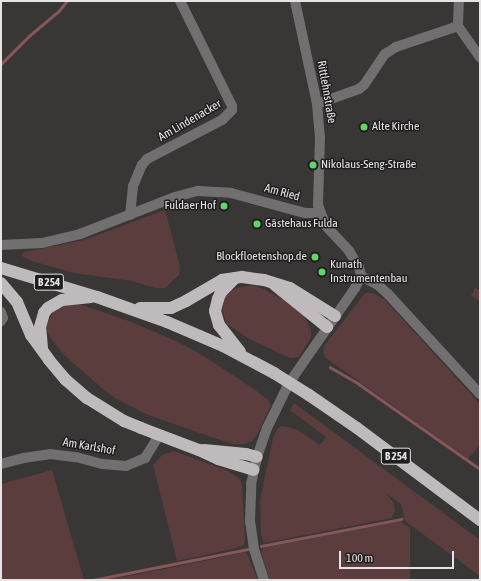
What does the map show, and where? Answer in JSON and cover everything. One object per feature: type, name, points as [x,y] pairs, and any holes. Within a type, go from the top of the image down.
[{"type":"highway","name":"B 254","points":[[1,268],[132,308],[203,336],[243,356],[309,395],[357,428],[480,520]]},
{"type":"highway","points":[[235,278],[221,292],[215,311],[219,325],[243,356]]},
{"type":"highway","points":[[132,308],[171,308],[186,302],[222,280],[253,278],[290,288],[335,316]]},
{"type":"highway","points":[[1,283],[17,302],[31,335],[56,370],[87,398],[124,421],[159,436],[253,470]]},
{"type":"highway","points":[[274,284],[327,327]]},
{"type":"highway","points":[[42,349],[40,327],[44,313],[48,308],[62,300],[97,297]]},
{"type":"highway","points":[[199,450],[219,450],[257,457]]},
{"type":"street","name":"Am Lindenacker","points":[[130,215],[133,186],[142,165],[147,159],[222,120],[232,110],[232,106],[180,1]]},
{"type":"street","name":"Rittlehnstraße","points":[[295,1],[317,104],[320,149],[317,195],[320,213]]},
{"type":"street","points":[[459,1],[458,26],[480,58]]},
{"type":"street","points":[[317,104],[359,89],[369,78],[385,54],[396,47],[458,26]]},
{"type":"street","name":"Am Ried","points":[[1,245],[25,245],[59,240],[80,234],[175,197],[198,192],[231,193],[305,213],[320,213]]},
{"type":"street","points":[[264,580],[254,549],[250,522],[249,502],[253,470],[257,457],[267,428],[281,397],[297,370],[355,288],[360,276],[359,267],[349,251],[326,226],[320,213]]},
{"type":"street","points":[[360,276],[374,282],[388,294],[480,394]]},
{"type":"street","name":"Am Karlshof","points":[[1,464],[29,456],[50,454],[76,457],[102,464],[126,466],[145,458],[159,436]]},
{"type":"shaded area","points":[[165,210],[180,266],[179,275],[165,288],[155,288],[132,281],[74,273],[32,261],[22,256],[24,252],[84,240]]},
{"type":"shaded area","points":[[252,285],[262,288],[284,300],[305,317],[311,330],[311,337],[299,357],[290,358],[281,354],[246,337],[226,323],[222,308],[224,299],[228,293],[236,288]]},
{"type":"shaded area","points":[[475,288],[480,290],[480,301],[471,296]]},
{"type":"shaded area","points":[[365,293],[372,293],[384,299],[480,404],[480,445],[468,459],[326,358],[323,353],[325,345]]},
{"type":"shaded area","points":[[79,304],[129,321],[178,342],[199,353],[254,389],[268,400],[271,405],[257,435],[252,441],[244,444],[233,444],[146,414],[115,398],[62,353],[50,337],[47,330],[47,323],[54,311],[67,305]]},
{"type":"shaded area","points":[[294,403],[480,540],[480,576],[405,521],[401,504],[387,494],[394,504],[395,510],[392,518],[264,543],[261,535],[260,500],[273,438],[277,429],[282,426],[296,429],[320,445],[326,437],[290,410]]},
{"type":"shaded area","points":[[174,451],[226,470],[239,478],[242,484],[244,545],[237,548],[177,561],[153,465],[162,455]]},
{"type":"shaded area","points":[[52,470],[84,580],[1,580],[1,484]]},
{"type":"shaded area","points":[[400,521],[410,528],[410,580],[270,580],[261,553],[263,548]]},
{"type":"shaded area","points":[[246,552],[258,580],[107,580],[155,571]]},
{"type":"waterway","points":[[1,64],[29,36],[58,12],[67,1]]},
{"type":"waterway","points":[[330,367],[359,384],[480,469]]},
{"type":"waterway","points":[[261,546],[401,519]]},
{"type":"waterway","points":[[93,580],[248,549]]},
{"type":"place","name":"Alte Kirche","points":[[364,127]]},
{"type":"place","name":"Nikolaus-Seng-Straße","points":[[313,165]]},
{"type":"place","name":"Fuldaer Hof","points":[[224,206]]},
{"type":"place","name":"Gästehaus Fulda","points":[[257,224]]},
{"type":"place","name":"Blockfloetenshop.de","points":[[315,257]]},
{"type":"place","name":"Kunath Instrumentenbau","points":[[322,272]]}]
